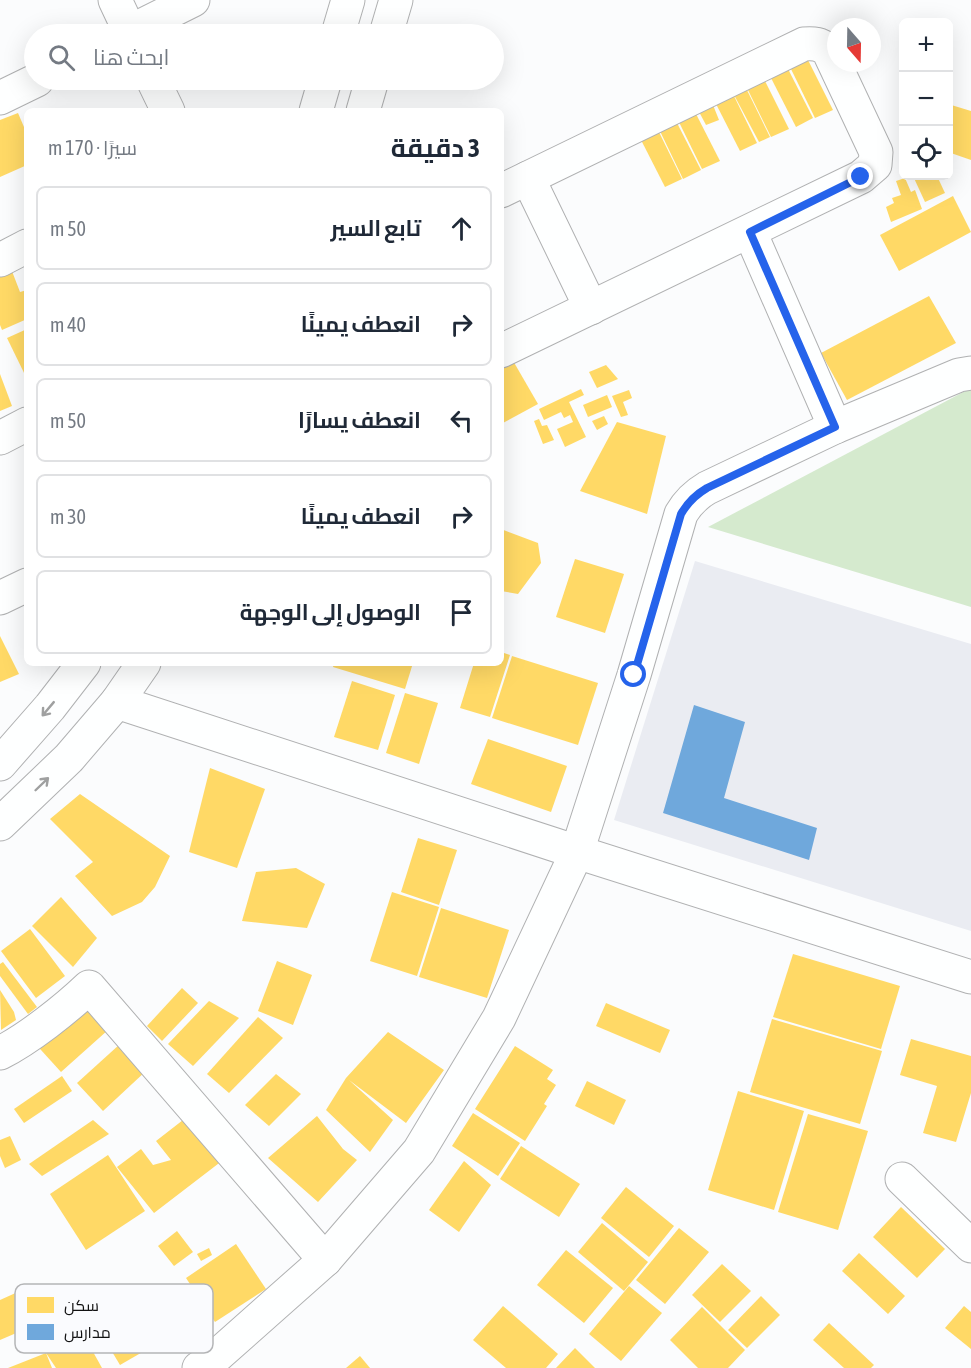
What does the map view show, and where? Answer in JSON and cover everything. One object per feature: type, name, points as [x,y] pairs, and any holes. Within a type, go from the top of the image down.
[{"type":"street","points":[[115,0],[125,24]]},
{"type":"street","points":[[148,24],[193,0]]},
{"type":"street","points":[[341,24],[348,0]]},
{"type":"street","points":[[389,24],[396,0]]},
{"type":"street","points":[[504,350],[591,308],[750,232],[861,177],[875,165],[876,152],[828,50],[813,43],[804,44],[515,184],[591,308]]},
{"type":"street","points":[[0,98],[24,86]]},
{"type":"street","points":[[158,90],[167,108]]},
{"type":"street","points":[[317,108],[322,90]]},
{"type":"street","points":[[364,108],[369,90]]},
{"type":"street","points":[[750,232],[835,427]]},
{"type":"street","points":[[0,260],[24,248]]},
{"type":"street","points":[[199,1368],[211,1362],[325,1260],[418,1151],[499,1017],[577,852],[634,675],[681,514],[686,506],[707,488],[835,427],[971,372]]},
{"type":"street","points":[[0,438],[24,426]]},
{"type":"street","points":[[0,598],[24,586]]},
{"type":"street","points":[[0,764],[50,707],[82,666]]},
{"type":"street","points":[[0,824],[69,758],[117,702],[142,666]]},
{"type":"street","points":[[117,702],[577,852],[971,976]]},
{"type":"street","points":[[0,1053],[22,1040],[89,987],[325,1260]]},
{"type":"street","points":[[902,1179],[971,1246]]},
{"type":"shaded area","points":[[695,561],[971,644],[971,931],[614,820]]},
{"type":"green space","points":[[969,389],[971,390],[971,607],[708,527]]},
{"type":"building: سكن","points":[[807,58],[833,110],[815,118],[790,67]]},
{"type":"building: سكن","points":[[787,67],[813,118],[796,127],[770,76]]},
{"type":"building: سكن","points":[[763,77],[789,129],[771,137],[746,86]]},
{"type":"building: سكن","points":[[745,86],[770,137],[759,142],[733,93]]},
{"type":"building: سكن","points":[[732,92],[757,143],[740,151],[714,100]]},
{"type":"building: سكن","points":[[711,100],[719,120],[706,125],[697,108]]},
{"type":"building: سكن","points":[[953,106],[971,111],[971,160],[953,154]]},
{"type":"building: سكن","points":[[694,110],[720,161],[702,169],[677,118]]},
{"type":"building: سكن","points":[[18,113],[24,127],[24,166],[0,177],[0,120]]},
{"type":"building: سكن","points":[[675,119],[701,170],[683,179],[658,127]]},
{"type":"building: سكن","points":[[657,128],[682,179],[665,187],[639,136]]},
{"type":"building: سكن","points":[[906,180],[911,192],[915,190],[922,209],[891,222],[886,207],[894,203],[892,198],[901,195],[896,181]]},
{"type":"building: سكن","points":[[915,180],[939,180],[945,193],[925,202]]},
{"type":"building: سكن","points":[[953,196],[971,232],[899,271],[880,235]]},
{"type":"building: سكن","points":[[10,266],[20,292],[24,291],[24,320],[2,330],[0,325],[0,271]]},
{"type":"building: سكن","points":[[929,296],[956,343],[847,400],[821,353]]},
{"type":"building: سكن","points":[[24,330],[24,373],[7,338]]},
{"type":"building: سكن","points":[[512,359],[538,404],[504,422],[504,363]]},
{"type":"building: سكن","points":[[606,365],[618,379],[597,388],[589,372]]},
{"type":"building: سكن","points":[[0,374],[12,406],[0,411]]},
{"type":"building: سكن","points":[[581,389],[584,395],[569,402],[586,437],[565,447],[557,429],[573,422],[570,415],[564,418],[561,412],[544,420],[539,409]]},
{"type":"building: سكن","points":[[629,390],[632,398],[623,402],[628,415],[621,417],[612,396]]},
{"type":"building: سكن","points":[[607,395],[612,407],[588,417],[583,405]]},
{"type":"building: سكن","points":[[604,416],[608,424],[597,430],[592,421]]},
{"type":"building: سكن","points":[[539,419],[542,426],[547,425],[554,440],[543,444],[534,421]]},
{"type":"building: سكن","points":[[617,422],[666,436],[647,514],[580,491]]},
{"type":"building: سكن","points":[[504,530],[538,543],[541,563],[518,594],[504,592]]},
{"type":"building: سكن","points":[[575,559],[624,574],[605,633],[556,617]]},
{"type":"building: سكن","points":[[0,636],[19,674],[0,682]]},
{"type":"building: سكن","points":[[504,653],[510,655],[490,717],[460,708],[473,666],[504,666]]},
{"type":"building: سكن","points":[[512,656],[598,683],[578,745],[492,718]]},
{"type":"building: سكن","points":[[333,666],[412,666],[405,689]]},
{"type":"building: سكن","points":[[352,681],[395,695],[378,750],[334,737]]},
{"type":"building: سكن","points":[[405,693],[438,703],[419,764],[386,753]]},
{"type":"building: سكن","points":[[488,739],[567,766],[551,812],[471,784]]},
{"type":"building: سكن","points":[[210,768],[265,789],[237,868],[189,852]]},
{"type":"building: سكن","points":[[80,794],[170,856],[155,887],[142,902],[112,916],[75,876],[93,862],[50,819]]},
{"type":"building: سكن","points":[[418,838],[457,850],[439,905],[401,892]]},
{"type":"building: سكن","points":[[296,868],[325,884],[307,928],[242,921],[256,872]]},
{"type":"building: سكن","points":[[392,892],[439,907],[417,976],[370,961]]},
{"type":"building: سكن","points":[[61,897],[97,938],[73,967],[32,926]]},
{"type":"building: سكن","points":[[441,908],[509,930],[487,998],[419,977]]},
{"type":"building: سكن","points":[[30,929],[65,976],[36,998],[1,951]]},
{"type":"building: سكن","points":[[793,954],[900,986],[881,1049],[773,1017]]},
{"type":"building: سكن","points":[[277,961],[312,975],[293,1025],[258,1011]]},
{"type":"building: سكن","points":[[3,962],[37,1007],[28,1014],[0,976],[0,964]]},
{"type":"building: سكن","points":[[182,988],[198,1003],[162,1041],[147,1026]]},
{"type":"building: سكن","points":[[0,990],[14,1012],[16,1020],[1,1030]]},
{"type":"building: سكن","points":[[78,997],[108,1030],[61,1072],[31,1039]]},
{"type":"building: سكن","points":[[209,1001],[239,1018],[193,1066],[168,1044]]},
{"type":"building: سكن","points":[[606,1003],[670,1030],[660,1053],[596,1026]]},
{"type":"building: سكن","points":[[258,1017],[283,1038],[229,1093],[207,1074]]},
{"type":"building: سكن","points":[[772,1019],[882,1051],[860,1124],[750,1092]]},
{"type":"building: سكن","points":[[388,1032],[444,1070],[406,1123],[349,1080],[393,1120],[370,1152],[326,1110],[346,1078]]},
{"type":"building: سكن","points":[[911,1039],[971,1056],[971,1093],[956,1142],[923,1133],[937,1086],[900,1075]]},
{"type":"building: سكن","points":[[120,1044],[146,1071],[103,1111],[77,1083]]},
{"type":"building: سكن","points":[[515,1046],[553,1070],[547,1079],[556,1085],[544,1104],[547,1106],[525,1141],[475,1109]]},
{"type":"building: سكن","points":[[276,1074],[301,1094],[269,1126],[245,1105]]},
{"type":"building: سكن","points":[[62,1076],[72,1091],[24,1123],[14,1109]]},
{"type":"building: سكن","points":[[587,1081],[626,1100],[614,1125],[575,1106]]},
{"type":"building: سكن","points":[[738,1091],[804,1111],[774,1210],[708,1190]]},
{"type":"building: سكن","points":[[192,1113],[227,1157],[154,1213],[117,1167],[141,1149],[153,1165],[171,1160],[156,1141]]},
{"type":"building: سكن","points":[[473,1113],[520,1143],[498,1176],[452,1146]]},
{"type":"building: سكن","points":[[808,1114],[868,1131],[838,1230],[778,1212]]},
{"type":"building: سكن","points":[[317,1116],[343,1149],[357,1160],[318,1202],[268,1158]]},
{"type":"building: سكن","points":[[93,1120],[109,1134],[42,1176],[29,1164]]},
{"type":"building: سكن","points":[[10,1136],[21,1160],[5,1168],[0,1156],[0,1140]]},
{"type":"building: سكن","points":[[521,1146],[580,1184],[559,1217],[500,1179]]},
{"type":"building: سكن","points":[[108,1155],[145,1211],[86,1250],[50,1194]]},
{"type":"building: سكن","points":[[464,1161],[491,1185],[459,1232],[429,1210]]},
{"type":"building: سكن","points":[[626,1187],[674,1226],[649,1257],[601,1218]]},
{"type":"building: سكن","points":[[901,1207],[945,1249],[917,1278],[873,1237]]},
{"type":"building: سكن","points":[[602,1223],[648,1262],[624,1291],[578,1252]]},
{"type":"building: سكن","points":[[679,1228],[709,1252],[665,1304],[636,1280]]},
{"type":"building: سكن","points":[[177,1231],[193,1252],[174,1266],[158,1246]]},
{"type":"building: سكن","points":[[236,1244],[266,1289],[215,1322],[213,1319],[213,1284],[190,1284],[186,1278]]},
{"type":"building: سكن","points":[[209,1248],[212,1255],[201,1261],[197,1254]]},
{"type":"building: سكن","points":[[566,1250],[613,1288],[584,1323],[537,1285]]},
{"type":"building: سكن","points":[[859,1253],[905,1296],[888,1314],[842,1271]]},
{"type":"building: سكن","points":[[722,1264],[751,1291],[720,1322],[692,1295]]},
{"type":"building: سكن","points":[[629,1286],[662,1313],[621,1361],[589,1334]]},
{"type":"building: سكن","points":[[15,1293],[15,1334],[0,1340],[0,1300]]},
{"type":"building: سكن","points":[[761,1296],[780,1315],[747,1348],[728,1330]]},
{"type":"building: سكن","points":[[503,1306],[558,1354],[546,1368],[506,1368],[473,1340]]},
{"type":"building: سكن","points":[[964,1306],[971,1312],[971,1349],[945,1328]]},
{"type":"building: سكن","points":[[702,1307],[745,1350],[728,1368],[698,1368],[670,1340]]},
{"type":"building: سكن","points":[[829,1323],[874,1365],[871,1368],[844,1368],[813,1340]]},
{"type":"building: سكن","points":[[575,1348],[595,1368],[556,1368]]},
{"type":"building: سكن","points":[[46,1353],[94,1353],[102,1368],[56,1368]]},
{"type":"building: سكن","points":[[46,1353],[52,1368],[8,1368]]},
{"type":"building: سكن","points":[[113,1353],[141,1353],[120,1365]]},
{"type":"building: سكن","points":[[360,1356],[370,1368],[346,1368]]},
{"type":"building: مدارس","points":[[694,705],[745,722],[724,798],[817,828],[809,860],[663,813]]},
{"type":"route","points":[[634,675],[681,514],[686,506],[707,488],[835,427],[750,232],[861,177]]}]
